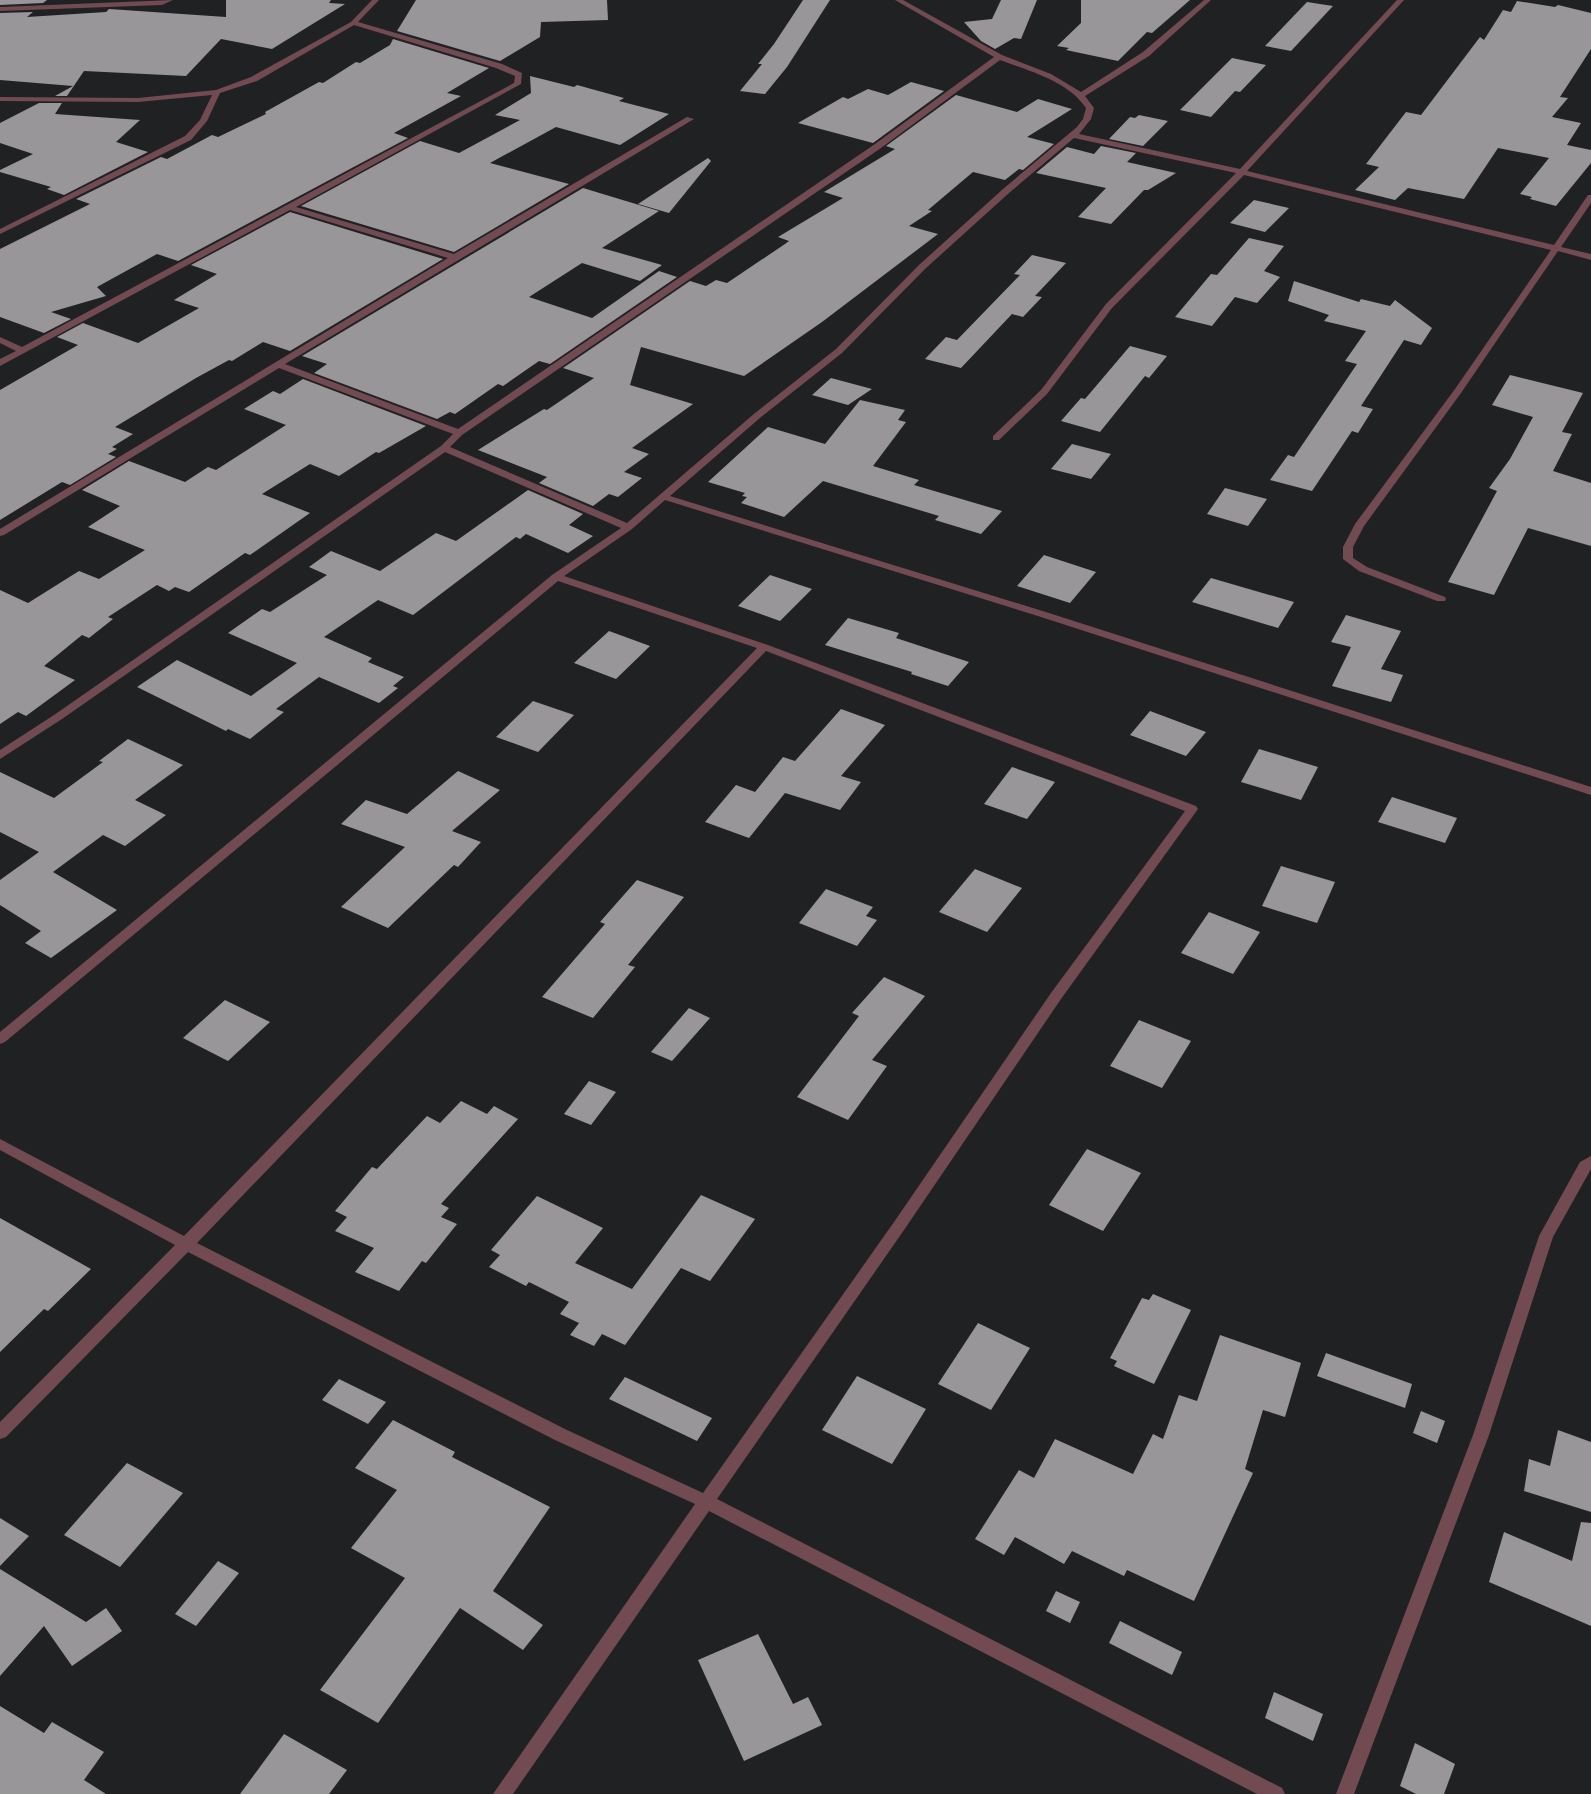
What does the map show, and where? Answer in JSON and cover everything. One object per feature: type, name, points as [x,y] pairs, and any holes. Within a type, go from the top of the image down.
[{"type":"street","points":[[0,9],[162,3],[170,0]]},
{"type":"street","points":[[0,104],[4,100],[138,100],[217,92],[254,79],[353,23],[376,0]]},
{"type":"street","points":[[0,1039],[556,577],[628,527],[758,415],[839,350],[922,267],[1006,191],[1080,129],[1090,108],[1081,95],[1048,76],[999,57],[898,0]]},
{"type":"street","points":[[1081,95],[1146,54],[1208,0]]},
{"type":"street","points":[[996,438],[1044,392],[1109,306],[1242,172],[1401,0]]},
{"type":"street","points":[[0,363],[517,84],[518,75],[498,66],[353,23]]},
{"type":"street","points":[[0,755],[58,717],[444,448],[458,433],[878,146],[999,57]]},
{"type":"street","points":[[0,232],[188,138],[202,121],[217,92]]},
{"type":"street","points":[[0,533],[455,258],[690,119]]},
{"type":"street","points":[[1073,135],[1242,172],[1591,257]]},
{"type":"street","points":[[1441,599],[1363,569],[1348,559],[1348,547],[1359,526],[1458,391],[1591,197]]},
{"type":"street","points":[[288,207],[455,258]]},
{"type":"street","points":[[0,340],[23,351]]},
{"type":"street","points":[[280,365],[458,433]]},
{"type":"street","points":[[444,448],[628,527]]},
{"type":"street","points":[[664,497],[1045,615],[1591,791]]},
{"type":"street","points":[[502,1794],[899,1226],[1056,996],[1192,809],[764,647],[556,577]]},
{"type":"street","points":[[0,1432],[186,1244],[764,647]]},
{"type":"street","points":[[0,1144],[186,1244],[561,1435],[705,1501],[1276,1794]]},
{"type":"street","points":[[1345,1794],[1481,1435],[1546,1236],[1585,1166],[1591,1161]]},
{"type":"building","points":[[0,0],[47,0],[43,3],[0,5]]},
{"type":"building","points":[[226,0],[331,0],[329,3],[345,4],[272,49],[221,39],[186,76],[84,71],[67,96],[55,96],[73,86],[0,80],[0,13],[33,12],[27,17],[106,12],[109,9],[226,17]]},
{"type":"building","points":[[416,0],[607,0],[608,20],[541,22],[540,37],[500,61],[397,31]]},
{"type":"building","points":[[803,0],[830,0],[787,67],[765,94],[740,91],[762,64],[758,64],[774,44]]},
{"type":"building","points":[[1001,0],[1037,0],[1021,39],[1014,38],[995,49],[981,41],[964,22],[992,19]]},
{"type":"building","points":[[1081,0],[1190,0],[1152,33],[1147,32],[1118,61],[1066,50],[1069,48],[1057,46],[1081,23]]},
{"type":"building","points":[[1517,1],[1555,7],[1558,5],[1591,13],[1591,49],[1560,97],[1568,98],[1552,117],[1581,123],[1567,145],[1591,150],[1591,163],[1556,206],[1530,199],[1532,197],[1520,194],[1549,158],[1498,148],[1464,199],[1408,188],[1395,200],[1355,190],[1379,167],[1366,164],[1406,112],[1421,115],[1480,37],[1484,40],[1503,10],[1511,12]]},
{"type":"building","points":[[1307,2],[1333,6],[1291,51],[1265,46]]},
{"type":"building","points":[[393,39],[489,68],[447,93],[461,96],[394,133],[408,138],[178,261],[157,254],[97,287],[106,296],[51,312],[71,319],[44,333],[0,317],[0,249],[90,204],[76,199],[161,157],[167,159],[212,135],[218,137],[266,114],[265,112],[319,82],[323,83],[356,62],[360,63],[390,45]]},
{"type":"building","points":[[1232,58],[1266,65],[1240,92],[1235,91],[1211,117],[1180,110]]},
{"type":"building","points":[[530,76],[574,87],[577,85],[624,98],[619,101],[669,114],[620,145],[556,127],[490,163],[569,184],[454,252],[301,206],[420,141],[459,153],[520,120],[495,115],[531,93]]},
{"type":"building","points":[[911,82],[944,91],[873,143],[798,123],[843,97],[848,99],[868,89],[888,95]]},
{"type":"building","points":[[956,95],[1017,112],[1038,99],[1072,109],[1027,137],[1054,144],[1023,170],[1019,169],[1005,180],[973,172],[928,210],[932,211],[909,226],[938,234],[822,322],[744,376],[641,347],[630,385],[693,404],[632,448],[649,454],[624,472],[642,478],[618,497],[609,494],[593,506],[539,483],[547,477],[478,450],[544,409],[547,410],[594,378],[563,368],[690,281],[706,286],[716,280],[727,283],[785,244],[789,241],[778,237],[843,198],[824,192],[895,149],[886,146]]},
{"type":"building","points":[[39,103],[62,103],[55,114],[140,120],[116,142],[148,152],[64,195],[47,189],[51,187],[0,172],[0,170],[33,154],[0,143],[0,123]]},
{"type":"building","points":[[1139,115],[1168,121],[1143,146],[1109,139],[1130,117],[1135,118]]},
{"type":"building","points":[[1101,146],[1136,153],[1127,162],[1176,173],[1148,190],[1144,190],[1111,224],[1078,217],[1106,188],[1036,173],[1067,147],[1094,154]]},
{"type":"building","points":[[708,158],[711,161],[669,213],[638,204]]},
{"type":"building","points":[[583,188],[659,211],[602,248],[662,265],[640,281],[582,263],[529,297],[592,318],[659,271],[677,277],[550,364],[539,361],[503,386],[498,384],[455,414],[450,412],[437,419],[314,373],[327,364],[302,356]]},
{"type":"building","points":[[1254,200],[1289,208],[1265,232],[1230,223]]},
{"type":"building","points":[[290,212],[443,259],[290,351],[263,342],[232,361],[229,360],[196,378],[115,427],[133,434],[112,447],[117,449],[108,454],[116,457],[70,485],[62,482],[0,520],[0,390],[78,345],[57,337],[83,323],[138,343],[199,308],[174,300],[217,274],[191,265]]},
{"type":"building","points":[[1249,238],[1284,246],[1264,271],[1280,277],[1257,303],[1235,297],[1212,326],[1175,317],[1211,274],[1217,275]]},
{"type":"building","points":[[1032,255],[1066,263],[1035,296],[1042,297],[1023,317],[1012,314],[961,368],[925,359],[946,337],[957,340],[1020,275],[1014,274]]},
{"type":"building","points":[[1294,281],[1359,302],[1361,299],[1390,306],[1395,300],[1432,328],[1421,345],[1404,340],[1361,406],[1373,409],[1358,433],[1352,431],[1312,491],[1270,480],[1288,455],[1294,457],[1357,364],[1345,361],[1366,331],[1324,321],[1329,315],[1288,301]]},
{"type":"building","points":[[1130,346],[1167,356],[1149,378],[1145,376],[1100,432],[1061,421],[1081,398],[1085,399]]},
{"type":"building","points":[[1510,375],[1583,393],[1562,432],[1572,434],[1553,471],[1591,483],[1591,546],[1528,528],[1494,595],[1448,582],[1497,491],[1489,488],[1510,459],[1533,417],[1492,405]]},
{"type":"building","points":[[831,378],[872,389],[848,405],[812,395]]},
{"type":"building","points":[[303,379],[426,426],[379,453],[376,452],[339,476],[310,464],[262,494],[310,513],[250,555],[245,553],[189,592],[175,587],[169,591],[157,585],[108,617],[113,619],[89,638],[82,635],[44,666],[75,680],[26,716],[18,712],[0,724],[0,590],[28,603],[79,571],[99,579],[145,550],[88,527],[120,506],[82,490],[129,461],[185,482],[208,467],[216,470],[286,425],[244,409],[273,391],[280,394]]},
{"type":"building","points":[[860,400],[905,410],[898,420],[906,422],[873,466],[919,480],[914,485],[1002,511],[981,534],[935,520],[939,516],[823,481],[784,517],[741,503],[747,497],[742,496],[745,493],[708,482],[768,427],[825,444]]},
{"type":"building","points":[[1072,444],[1111,454],[1091,479],[1051,469]]},
{"type":"building","points":[[1225,488],[1267,499],[1248,526],[1207,514]]},
{"type":"building","points":[[528,490],[583,514],[569,525],[593,536],[568,553],[526,534],[520,539],[516,537],[413,615],[378,600],[324,637],[372,658],[368,662],[404,677],[393,686],[398,688],[379,703],[319,677],[276,709],[284,712],[250,739],[228,729],[226,731],[137,687],[177,660],[251,696],[297,663],[228,633],[262,609],[270,612],[327,575],[309,567],[331,551],[380,571],[436,533],[456,541]]},
{"type":"building","points":[[1044,555],[1096,572],[1070,603],[1017,586]]},
{"type":"building","points":[[770,575],[812,589],[780,621],[738,606]]},
{"type":"building","points":[[1211,578],[1294,602],[1278,628],[1192,602]]},
{"type":"building","points":[[1346,615],[1401,631],[1381,669],[1403,675],[1391,702],[1332,686],[1351,647],[1331,642]]},
{"type":"building","points":[[848,618],[899,633],[896,638],[969,662],[948,686],[911,674],[912,672],[825,645]]},
{"type":"building","points":[[609,631],[650,646],[616,679],[574,663]]},
{"type":"building","points":[[533,701],[574,715],[538,752],[496,737]]},
{"type":"building","points":[[841,709],[885,725],[841,776],[861,782],[840,810],[785,793],[749,838],[705,822],[736,785],[755,792],[783,757],[795,761]]},
{"type":"building","points":[[1150,711],[1206,732],[1186,756],[1130,735]]},
{"type":"building","points":[[128,739],[183,765],[135,800],[166,815],[125,846],[103,835],[53,872],[117,910],[51,958],[25,943],[41,931],[0,905],[0,880],[39,852],[0,832],[0,772],[54,798],[103,762],[99,761]]},
{"type":"building","points":[[1259,749],[1318,767],[1301,800],[1241,782]]},
{"type":"building","points":[[1012,767],[1055,782],[1027,819],[984,804]]},
{"type":"building","points":[[458,771],[500,790],[452,831],[481,842],[458,867],[454,865],[388,928],[341,907],[405,847],[341,824],[366,800],[407,814]]},
{"type":"building","points":[[1392,797],[1457,818],[1445,843],[1378,822]]},
{"type":"building","points":[[1281,866],[1335,882],[1317,923],[1262,906]]},
{"type":"building","points":[[975,869],[1022,888],[987,932],[939,912]]},
{"type":"building","points":[[637,880],[684,897],[628,965],[635,967],[593,1018],[542,997],[605,924],[600,922]]},
{"type":"building","points":[[826,889],[873,907],[866,916],[877,920],[857,946],[799,923]]},
{"type":"building","points":[[1209,912],[1260,932],[1233,974],[1181,953]]},
{"type":"building","points":[[884,977],[925,996],[872,1060],[887,1066],[848,1120],[797,1097],[859,1016],[852,1013]]},
{"type":"building","points":[[225,1000],[270,1022],[228,1061],[183,1038]]},
{"type":"building","points":[[689,1008],[710,1018],[672,1061],[651,1052]]},
{"type":"building","points":[[1139,1020],[1191,1041],[1162,1088],[1110,1066]]},
{"type":"building","points":[[589,1081],[616,1092],[591,1125],[564,1114]]},
{"type":"building","points":[[461,1101],[487,1114],[494,1106],[518,1119],[441,1204],[449,1208],[441,1217],[457,1224],[426,1263],[422,1261],[399,1291],[355,1272],[374,1248],[335,1231],[347,1217],[335,1211],[372,1167],[377,1169],[427,1116],[440,1123]]},
{"type":"building","points":[[1087,1149],[1141,1173],[1103,1231],[1049,1205]]},
{"type":"building","points":[[701,1195],[755,1219],[710,1281],[681,1268],[625,1345],[602,1334],[594,1346],[570,1335],[579,1323],[560,1314],[569,1302],[529,1282],[526,1286],[489,1267],[500,1255],[491,1250],[537,1196],[603,1228],[575,1263],[632,1289]]},
{"type":"building","points":[[0,1218],[91,1269],[48,1311],[44,1309],[0,1352]]},
{"type":"building","points":[[1153,1294],[1191,1310],[1154,1384],[1114,1366],[1117,1361],[1110,1358],[1142,1298],[1149,1300]]},
{"type":"building","points":[[978,1323],[1030,1348],[991,1410],[938,1384]]},
{"type":"building","points":[[1220,1335],[1301,1363],[1285,1417],[1263,1410],[1245,1469],[1253,1473],[1194,1601],[1127,1570],[1124,1576],[1072,1551],[1064,1564],[1015,1537],[1004,1555],[975,1539],[1019,1470],[1034,1478],[1055,1439],[1133,1474],[1153,1434],[1163,1439],[1179,1395],[1197,1401]]},
{"type":"building","points":[[1326,1353],[1412,1384],[1405,1408],[1317,1376]]},
{"type":"building","points":[[857,1376],[926,1409],[892,1464],[822,1430]]},
{"type":"building","points":[[625,1377],[712,1418],[697,1441],[609,1399]]},
{"type":"building","points":[[339,1379],[386,1402],[368,1424],[322,1400]]},
{"type":"building","points":[[1421,1411],[1445,1421],[1437,1443],[1413,1433]]},
{"type":"building","points":[[393,1420],[455,1452],[452,1457],[550,1507],[493,1591],[543,1625],[523,1650],[460,1608],[378,1723],[320,1690],[405,1578],[351,1548],[397,1490],[355,1468]]},
{"type":"building","points":[[1558,1430],[1591,1442],[1591,1512],[1524,1491],[1529,1459],[1550,1466]]},
{"type":"building","points":[[127,1463],[183,1493],[120,1567],[64,1535]]},
{"type":"building","points":[[0,1518],[29,1536],[0,1566]]},
{"type":"building","points":[[1581,1522],[1591,1523],[1591,1626],[1489,1582],[1504,1532],[1572,1561]]},
{"type":"building","points":[[218,1561],[239,1573],[196,1626],[175,1614]]},
{"type":"building","points":[[0,1569],[86,1622],[106,1608],[122,1631],[72,1666],[44,1626],[0,1676]]},
{"type":"building","points":[[1056,1591],[1080,1602],[1070,1623],[1046,1611]]},
{"type":"building","points":[[1120,1621],[1182,1652],[1172,1675],[1109,1643]]},
{"type":"building","points":[[758,1634],[793,1704],[808,1697],[822,1725],[744,1761],[698,1660]]},
{"type":"building","points":[[1274,1692],[1323,1714],[1313,1741],[1265,1718]]},
{"type":"building","points":[[0,1706],[44,1733],[52,1722],[104,1752],[84,1780],[106,1794],[0,1794]]},
{"type":"building","points":[[284,1734],[347,1770],[329,1794],[240,1794]]},
{"type":"building","points":[[1415,1743],[1455,1764],[1444,1794],[1416,1794],[1400,1786]]}]
